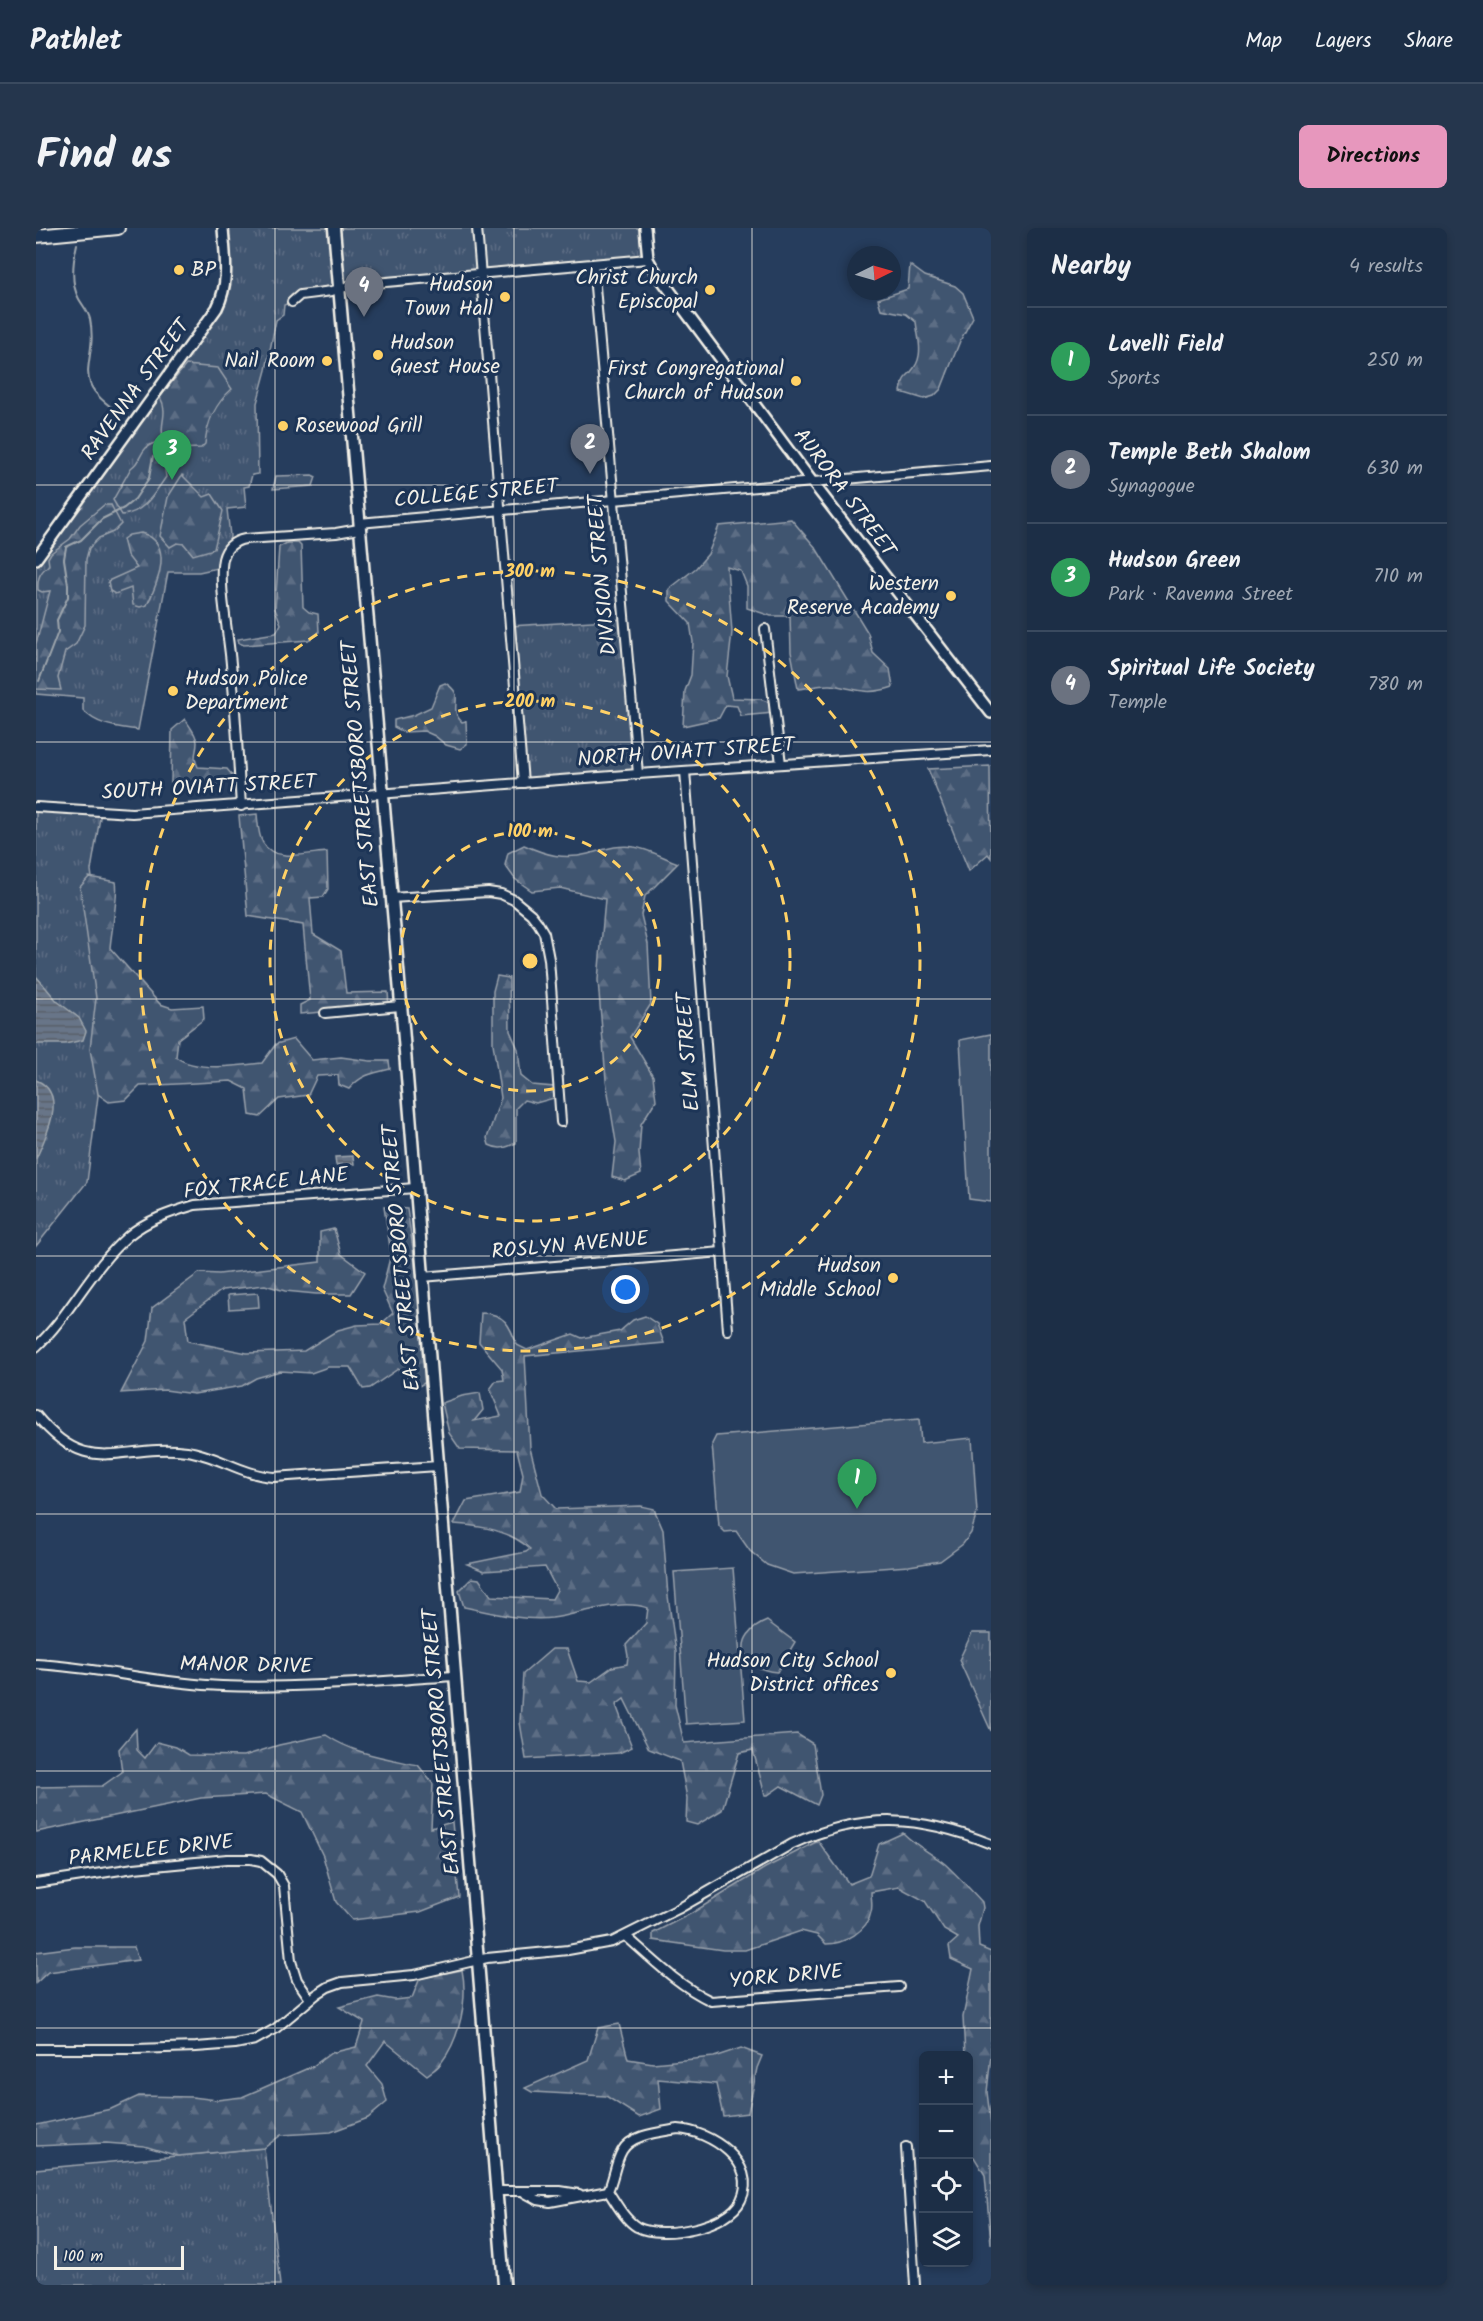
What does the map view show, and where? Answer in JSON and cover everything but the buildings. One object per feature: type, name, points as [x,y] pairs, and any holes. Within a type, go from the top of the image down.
[{"type":"main road","points":[[36,236],[118,228]]},
{"type":"main road","name":"EAST STREETSBORO STREET","points":[[334,228],[383,794],[504,2285]]},
{"type":"street","name":"RAVENNA STREET","points":[[36,559],[217,308],[225,289],[227,274],[223,228]]},
{"type":"street","points":[[477,228],[523,783]]},
{"type":"street","points":[[292,302],[300,295],[363,284],[648,259],[645,228]]},
{"type":"street","name":"AURORA STREET","points":[[648,259],[813,483],[991,713]]},
{"type":"street","name":"DIVISION STREET","points":[[593,264],[638,774]]},
{"type":"street","name":"COLLEGE STREET","points":[[241,806],[223,561],[226,551],[237,541],[500,510],[991,466]]},
{"type":"street","points":[[765,629],[782,764]]},
{"type":"street","name":"NORTH OVIATT STREET","points":[[383,794],[991,750]]},
{"type":"street","name":"ELM STREET","points":[[686,771],[728,1330]]},
{"type":"street","name":"SOUTH OVIATT STREET","points":[[36,807],[132,813],[383,794]]},
{"type":"street","points":[[391,898],[488,892],[514,900],[538,923],[544,933],[549,959],[561,1122]]},
{"type":"street","points":[[325,1013],[400,1006]]},
{"type":"street","name":"FOX TRACE LANE","points":[[36,1347],[128,1236],[149,1222],[172,1212],[195,1205],[415,1188]]},
{"type":"street","name":"ROSLYN AVENUE","points":[[422,1277],[722,1252]]},
{"type":"street","points":[[36,1415],[59,1440],[82,1452],[99,1455],[187,1451],[258,1476],[438,1466]]},
{"type":"street","name":"MANOR DRIVE","points":[[36,1664],[81,1668],[141,1679],[222,1686],[316,1686],[455,1676]]},
{"type":"street","points":[[36,2049],[136,2049],[235,2044],[255,2040],[275,2030],[310,1999],[328,1987],[342,1982],[414,1975],[478,1960],[598,1946],[627,1937],[792,1844],[831,1829],[865,1822],[903,1821],[943,1827],[991,1844]]},
{"type":"street","name":"PARMELEE DRIVE","points":[[36,1883],[134,1868],[227,1859],[261,1861],[277,1874],[284,1886],[291,1962],[298,1982],[310,1999]]},
{"type":"street","name":"YORK DRIVE","points":[[627,1937],[698,1995],[711,2001],[899,1987]]},
{"type":"street","points":[[678,2129],[709,2139],[734,2155],[741,2167],[744,2191],[740,2204],[732,2212],[695,2229],[672,2233],[653,2232],[636,2226],[608,2192],[621,2152],[626,2145],[656,2133],[678,2129]]},
{"type":"street","points":[[906,2147],[915,2285]]},
{"type":"street","points":[[497,2191],[525,2193],[538,2200],[550,2202],[608,2192]]},
{"type":"green space","points":[[223,228],[645,228],[648,259],[406,280],[300,295],[284,305],[283,315],[276,320],[257,403],[258,474],[252,475],[249,486],[244,487],[246,507],[227,509],[230,536],[229,541],[224,545],[217,568],[199,572],[168,572],[138,730],[116,727],[101,723],[83,710],[83,698],[36,694],[36,559],[222,298]]},
{"type":"green space","points":[[910,265],[925,276],[955,286],[963,293],[973,317],[960,341],[941,389],[934,396],[924,399],[901,392],[904,379],[914,368],[919,357],[920,346],[916,322],[906,314],[881,309],[878,300],[901,300],[901,291],[908,289]]},
{"type":"green space","points":[[186,365],[218,368],[232,389],[213,414],[205,444],[201,448],[172,449],[163,436],[164,412],[160,397]]},
{"type":"green space","points":[[158,442],[166,477],[142,507],[122,515],[113,500],[144,450]]},
{"type":"green space","points":[[182,475],[204,497],[212,494],[223,511],[214,549],[193,555],[184,544],[177,543],[170,547],[160,536],[168,497]]},
{"type":"green space","points":[[312,475],[316,477],[313,486],[273,489],[276,476]]},
{"type":"green space","points":[[104,505],[111,505],[121,524],[113,532],[99,538],[89,548],[86,559],[85,625],[76,644],[65,652],[58,678],[61,690],[36,689],[36,644],[50,591],[38,590],[40,576],[49,565],[48,558],[51,553],[70,539],[80,525]]},
{"type":"green space","points":[[791,519],[816,548],[868,633],[873,653],[890,669],[893,687],[876,691],[862,691],[831,685],[798,689],[791,652],[790,616],[771,616],[747,608],[747,586],[741,571],[727,567],[732,632],[727,676],[732,698],[760,699],[771,703],[773,713],[741,716],[737,706],[726,705],[719,718],[683,726],[685,691],[691,675],[693,642],[690,623],[669,601],[669,589],[696,568],[708,554],[719,526]]},
{"type":"green space","points":[[141,533],[158,545],[161,564],[147,605],[140,607],[133,605],[131,588],[115,594],[110,591],[108,581],[137,568],[127,555],[123,539],[129,535]]},
{"type":"green space","points":[[287,543],[298,543],[301,546],[303,607],[309,612],[318,614],[319,632],[309,640],[244,645],[239,643],[238,639],[276,633],[281,624],[275,609],[279,547]]},
{"type":"green space","points":[[625,619],[638,774],[523,783],[510,626]]},
{"type":"green space","points":[[445,683],[455,692],[458,717],[462,722],[466,721],[467,744],[460,749],[446,745],[424,731],[404,732],[394,727],[394,720],[414,715],[431,707],[440,685]]},
{"type":"green space","points":[[185,719],[196,739],[195,757],[198,767],[227,769],[232,775],[213,786],[193,790],[178,790],[171,782],[172,730]]},
{"type":"green space","points":[[990,766],[991,858],[988,854],[969,871],[928,769]]},
{"type":"green space","points":[[36,807],[101,812],[91,870],[109,1010],[87,1182],[36,1246]]},
{"type":"green space","points":[[257,814],[261,840],[268,849],[275,853],[292,855],[327,852],[328,889],[323,897],[310,898],[313,934],[341,951],[346,993],[388,992],[389,1006],[300,1014],[300,1005],[310,1000],[303,925],[248,916],[239,816]]},
{"type":"green space","points":[[524,845],[548,854],[571,857],[628,846],[640,848],[678,863],[645,896],[641,915],[648,944],[651,1004],[630,1037],[653,1076],[656,1100],[641,1124],[639,1153],[641,1174],[625,1181],[612,1177],[616,1142],[606,1080],[598,980],[605,899],[560,888],[532,891],[515,879],[505,865],[508,853]]},
{"type":"green space","points":[[89,877],[116,882],[116,903],[110,948],[160,1004],[172,1008],[203,1006],[204,1019],[178,1039],[176,1057],[184,1062],[205,1066],[262,1063],[276,1044],[294,1039],[312,1060],[341,1057],[389,1061],[390,1069],[367,1075],[349,1089],[339,1085],[338,1075],[317,1076],[308,1095],[279,1099],[260,1117],[250,1115],[247,1089],[231,1081],[140,1086],[126,1100],[109,1102],[98,1094],[90,1049],[96,998],[80,887]]},
{"type":"green space","points":[[497,976],[509,978],[510,1031],[518,1049],[521,1076],[532,1085],[554,1087],[554,1098],[536,1103],[524,1100],[516,1108],[516,1143],[499,1148],[489,1145],[487,1138],[501,1098],[493,1043],[493,991]]},
{"type":"green space","points":[[991,1034],[991,1202],[969,1199],[960,1040]]},
{"type":"green space","points":[[384,1207],[407,1209],[428,1381],[415,1388],[398,1369],[370,1388],[363,1389],[350,1367],[328,1367],[311,1373],[280,1371],[256,1378],[242,1386],[194,1394],[165,1390],[121,1393],[148,1341],[152,1308],[199,1273],[219,1274],[320,1262],[320,1232],[334,1229],[341,1254],[365,1272],[351,1294],[285,1291],[265,1285],[222,1290],[185,1318],[188,1341],[247,1353],[304,1351],[338,1330],[357,1325],[381,1324],[393,1313],[382,1289],[391,1254]]},
{"type":"green space","points":[[258,1293],[259,1307],[229,1309],[228,1295]]},
{"type":"green space","points":[[481,1313],[501,1318],[512,1332],[517,1345],[527,1350],[573,1334],[582,1338],[620,1331],[633,1320],[645,1316],[657,1324],[664,1343],[525,1356],[530,1448],[542,1494],[556,1509],[641,1506],[654,1509],[663,1530],[668,1596],[676,1652],[675,1705],[684,1743],[797,1734],[813,1744],[821,1795],[817,1805],[781,1786],[765,1795],[753,1750],[739,1753],[722,1810],[697,1825],[686,1822],[687,1798],[680,1761],[649,1749],[624,1699],[616,1705],[632,1747],[619,1753],[526,1759],[520,1722],[523,1674],[552,1649],[567,1649],[578,1681],[591,1682],[612,1667],[627,1664],[626,1645],[646,1623],[648,1608],[637,1605],[613,1606],[541,1619],[508,1616],[464,1607],[459,1591],[472,1578],[479,1579],[491,1596],[552,1599],[557,1590],[545,1567],[484,1571],[467,1564],[526,1552],[530,1549],[513,1537],[495,1530],[454,1524],[466,1501],[520,1492],[523,1474],[517,1450],[460,1449],[449,1433],[442,1403],[462,1396],[480,1393],[483,1410],[474,1421],[501,1416],[490,1389],[496,1381],[504,1380],[502,1369],[479,1342]]},
{"type":"green space","points":[[919,1419],[921,1443],[972,1438],[977,1513],[971,1533],[963,1544],[940,1561],[909,1566],[793,1574],[767,1565],[750,1551],[736,1531],[725,1532],[719,1526],[712,1444],[716,1436]]},
{"type":"green space","points":[[733,1568],[745,1720],[686,1724],[674,1572]]},
{"type":"green space","points":[[767,1621],[795,1642],[777,1672],[764,1670],[754,1665],[744,1651],[744,1642],[748,1634]]},
{"type":"green space","points":[[972,1633],[991,1633],[991,1731],[959,1660]]},
{"type":"green space","points":[[136,1729],[137,1750],[145,1758],[157,1742],[176,1747],[189,1755],[244,1756],[279,1745],[326,1735],[359,1751],[418,1765],[433,1784],[431,1828],[452,1822],[459,1897],[420,1912],[352,1920],[336,1902],[323,1856],[302,1812],[266,1794],[201,1798],[36,1832],[36,1787],[102,1786],[122,1772],[119,1749]]},
{"type":"green space","points":[[903,1833],[945,1864],[982,1902],[983,1908],[978,1926],[979,1947],[991,1952],[991,2055],[987,2092],[991,2125],[991,2244],[985,2175],[973,2157],[973,2051],[965,2051],[963,2017],[973,1969],[951,1959],[949,1946],[958,1938],[944,1930],[925,1901],[899,1887],[871,1892],[872,1910],[869,1919],[854,1935],[840,1942],[826,1944],[817,1935],[801,1931],[745,1950],[723,1950],[653,1940],[653,1933],[692,1913],[765,1868],[818,1841],[849,1884],[869,1876],[879,1844]]},
{"type":"green space","points":[[75,1947],[134,1947],[138,1960],[48,1972],[36,1983],[36,1952]]},
{"type":"green space","points":[[462,1970],[464,1993],[461,2018],[448,2053],[427,2075],[385,2041],[367,2066],[382,2084],[387,2102],[368,2118],[331,2132],[281,2135],[264,2148],[178,2156],[144,2146],[106,2143],[36,2146],[36,2125],[111,2109],[139,2096],[217,2100],[242,2097],[313,2066],[331,2053],[356,2047],[364,2022],[339,2007],[378,1997],[395,2000],[412,1998],[420,1978]]},
{"type":"green space","points":[[619,2024],[628,2059],[653,2063],[714,2057],[741,2048],[762,2056],[757,2068],[748,2113],[723,2116],[716,2084],[658,2079],[661,2109],[639,2117],[606,2096],[532,2092],[525,2088],[588,2060],[598,2028]]},
{"type":"green space","points":[[264,2148],[280,2285],[36,2285],[36,2169]]},
{"type":"shaded area","points":[[36,976],[57,1001],[79,1018],[86,1031],[83,1040],[65,1044],[36,1044]]},
{"type":"shaded area","points":[[36,1080],[46,1086],[53,1105],[49,1127],[36,1159]]},
{"type":"shaded area","points":[[353,1156],[354,1164],[336,1165],[335,1157]]},
{"type":"waterway","points":[[77,244],[73,279],[76,293],[90,319],[92,335],[89,380],[104,401],[120,413]]},
{"type":"waterway","points":[[39,681],[58,632],[57,620],[68,597],[64,559],[66,547],[81,540],[102,519],[124,508],[135,499],[149,478],[153,456]]},
{"type":"place","name":"BP","points":[[179,270]]},
{"type":"place","name":"Christ Church Episcopal","points":[[710,290]]},
{"type":"place","name":"Hudson Town Hall","points":[[505,297]]},
{"type":"place","name":"Spiritual Life Society","points":[[364,317]]},
{"type":"place","name":"Hudson Guest House","points":[[378,355]]},
{"type":"place","name":"Nail Room","points":[[327,361]]},
{"type":"place","name":"First Congregational Church of Hudson","points":[[796,381]]},
{"type":"place","name":"Rosewood Grill","points":[[283,426]]},
{"type":"place","name":"Temple Beth Shalom","points":[[590,474]]},
{"type":"place","name":"Hudson Green","points":[[172,480]]},
{"type":"place","name":"Western Reserve Academy","points":[[951,596]]},
{"type":"place","name":"Hudson Police Department","points":[[173,691]]},
{"type":"place","name":"Hudson Middle School","points":[[893,1278]]},
{"type":"place","name":"Lavelli Field","points":[[857,1509]]},
{"type":"place","name":"Hudson City School District offices","points":[[891,1673]]}]
